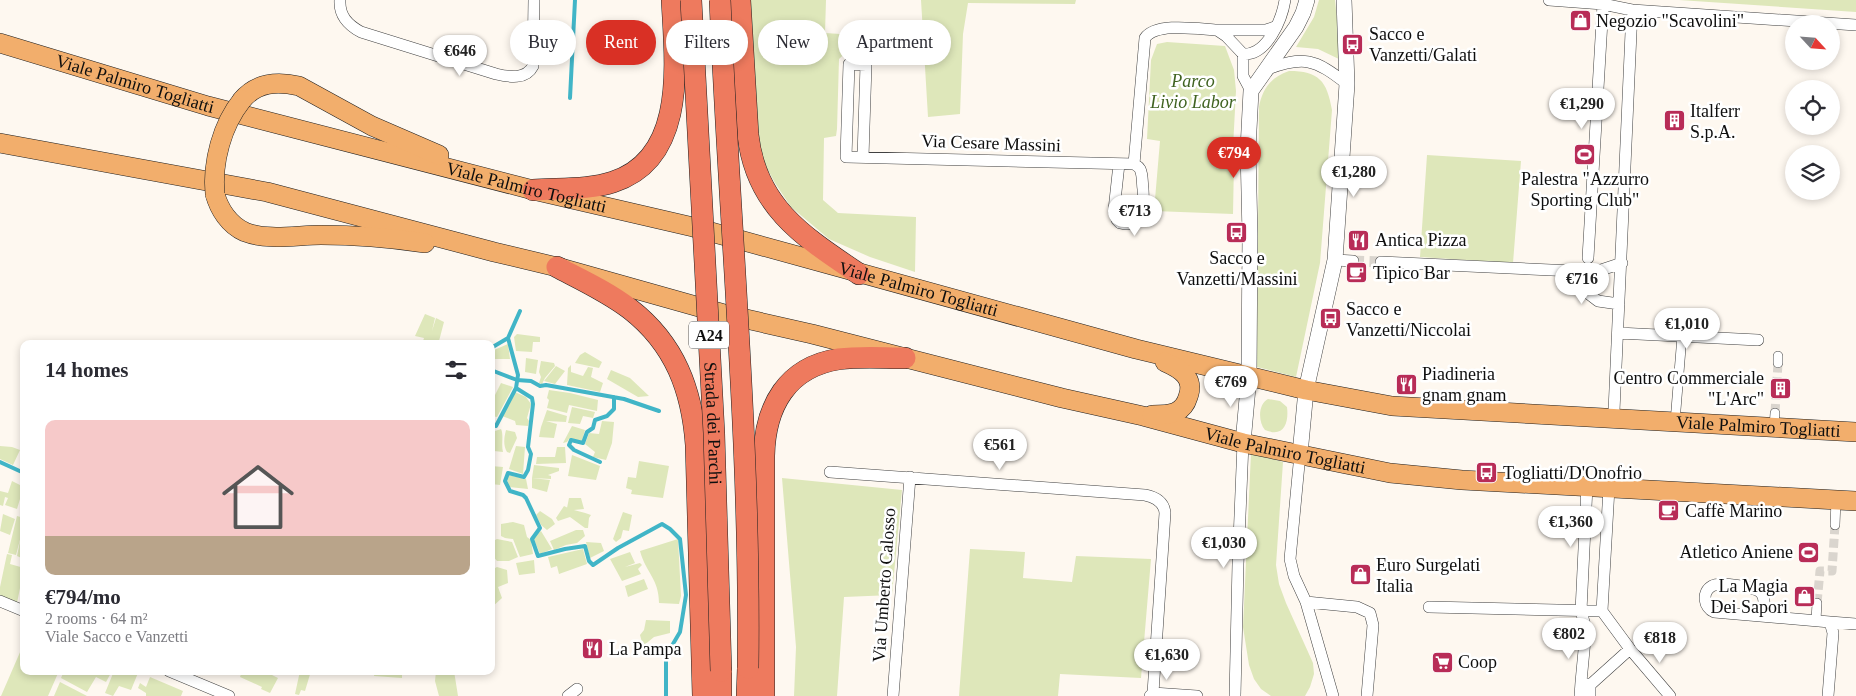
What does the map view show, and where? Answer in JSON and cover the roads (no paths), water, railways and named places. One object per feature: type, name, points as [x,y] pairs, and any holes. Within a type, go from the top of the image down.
[{"type":"highway","points":[[533,190],[614,182],[629,175],[651,155],[665,130],[674,100],[675,73],[672,0]]},
{"type":"highway","name":"Strada dei Parchi","points":[[690,0],[714,424],[721,696]]},
{"type":"highway","name":"Strada dei Parchi","points":[[720,0],[741,380],[746,521],[747,696]]},
{"type":"highway","points":[[740,0],[747,130],[750,152],[758,176],[774,206],[792,225],[812,242],[859,274]]},
{"type":"highway","points":[[557,266],[608,295],[641,319],[667,349],[685,382],[692,406],[696,440],[703,696]]},
{"type":"highway","points":[[764,696],[764,456],[765,434],[770,412],[790,383],[817,365],[841,359],[905,358]]},
{"type":"main road","name":"Viale Palmiro Togliatti","points":[[0,43],[208,106],[533,190],[693,228],[859,274],[1007,312],[1136,349],[1306,390],[1392,406],[1675,422],[1775,420],[1856,432]]},
{"type":"main road","points":[[488,177],[372,126],[299,86],[283,83],[262,85],[248,93],[230,118],[223,137],[217,164],[215,194],[228,220],[244,231],[254,234],[275,236],[351,236],[420,242],[494,252]]},
{"type":"main road","name":"Viale Palmiro Togliatti","points":[[0,142],[267,192],[494,252],[557,266],[724,314],[1062,398],[1143,416],[1244,443],[1402,475],[1856,501]]},
{"type":"main road","points":[[1136,349],[1177,368],[1188,378],[1190,386],[1185,404],[1177,412],[1143,416]]},
{"type":"street","points":[[340,0],[343,18],[352,27],[361,32],[496,74],[512,77],[526,75],[533,66],[534,0]]},
{"type":"street","points":[[1217,30],[1241,52],[1251,54],[1260,49],[1275,27],[1283,10],[1285,0]]},
{"type":"street","points":[[1235,696],[1238,564],[1249,376],[1250,235],[1248,149],[1251,91],[1296,27],[1307,0]]},
{"type":"street","points":[[1333,696],[1306,602],[1294,576],[1290,559],[1306,390],[1335,260],[1347,84],[1344,0]]},
{"type":"street","points":[[1549,0],[1603,4],[1632,10],[1856,24]]},
{"type":"street","points":[[1588,258],[1603,4]]},
{"type":"street","points":[[1614,411],[1632,10]]},
{"type":"street","points":[[1118,164],[1115,215],[1120,223],[1136,222],[1140,219],[1144,205],[1142,175],[1139,167],[1134,164],[1145,38],[1152,31],[1164,28],[1266,30],[1275,27]]},
{"type":"street","points":[[1248,30],[1241,52],[1243,76],[1251,91]]},
{"type":"street","points":[[1265,70],[1293,61],[1312,62],[1347,84]]},
{"type":"street","name":"Via Cesare Massini","points":[[863,158],[866,65],[849,64],[846,157],[863,158],[1134,164]]},
{"type":"street","points":[[1335,260],[1353,261]]},
{"type":"street","points":[[1381,262],[1578,272],[1595,272],[1622,263]]},
{"type":"street","points":[[1578,272],[1581,288],[1598,301],[1619,304]]},
{"type":"street","points":[[1618,333],[1758,340]]},
{"type":"street","points":[[1675,422],[1682,336]]},
{"type":"street","points":[[830,472],[1145,495],[1159,501],[1165,513],[1151,694],[1197,696]]},
{"type":"street","name":"Via Umberto Calosso","points":[[893,696],[910,477]]},
{"type":"street","points":[[1587,486],[1581,611],[1586,629],[1587,687]]},
{"type":"street","points":[[1609,488],[1602,611],[1630,649],[1670,696]]},
{"type":"street","points":[[1835,524],[1836,500]]},
{"type":"street","points":[[1763,616],[1764,599],[1761,592],[1755,588],[1716,585],[1709,588],[1706,594],[1706,605],[1714,612],[1856,624]]},
{"type":"street","points":[[0,601],[20,609]]},
{"type":"street","points":[[1306,602],[1357,607],[1370,613],[1373,625],[1367,696]]},
{"type":"street","points":[[1816,620],[1817,603]]},
{"type":"street","points":[[1430,607],[1602,611]]},
{"type":"street","points":[[1828,696],[1833,633],[1830,622]]},
{"type":"street","points":[[1580,696],[1587,687],[1630,649]]},
{"type":"street","points":[[179,675],[230,696]]},
{"type":"waterway","points":[[570,98],[575,0]]},
{"type":"waterway","points":[[495,346],[508,338],[520,311]]},
{"type":"waterway","points":[[508,338],[518,375],[516,388],[532,398],[533,404],[528,447],[531,454],[528,470],[524,477],[508,473],[505,481],[510,491],[523,495],[526,498],[540,528],[532,539],[538,556],[585,546],[589,561],[593,565],[618,548],[662,524],[680,539],[686,595],[680,632],[666,659],[666,696]]},
{"type":"waterway","points":[[495,372],[517,380],[531,381],[540,386],[546,385],[624,399],[659,411]]},
{"type":"waterway","points":[[496,426],[516,388]]},
{"type":"waterway","points":[[600,462],[574,450],[569,445],[571,440],[583,443],[587,432],[593,428],[595,420],[607,416],[614,409],[614,397]]},
{"type":"waterway","points":[[0,462],[20,471]]},
{"type":"tunnel","points":[[1353,261],[1381,262]]},
{"type":"tunnel","points":[[1775,413],[1778,363]]},
{"type":"tunnel","points":[[1817,603],[1820,571],[1832,571],[1835,525]]},
{"type":"place","name":"Negozio \"Scavolini\"","points":[[1580,21]]},
{"type":"place","name":"Sacco e Vanzetti/Galati","points":[[1353,44]]},
{"type":"place","name":"Italferr S.p.A.","points":[[1674,121]]},
{"type":"place","name":"Palestra \"Azzurro Sporting Club\"","points":[[1585,154]]},
{"type":"place","name":"Sacco e Vanzetti/Massini","points":[[1237,233]]},
{"type":"place","name":"Antica Pizza","points":[[1359,240]]},
{"type":"place","name":"Tipico Bar","points":[[1357,273]]},
{"type":"place","name":"Sacco e Vanzetti/Niccolai","points":[[1330,319]]},
{"type":"place","name":"Piadineria gnam gnam","points":[[1406,384]]},
{"type":"place","name":"Centro Commerciale \"L'Arc\"","points":[[1780,388]]},
{"type":"place","name":"Togliatti/D'Onofrio","points":[[1487,473]]},
{"type":"place","name":"Caffè Marino","points":[[1669,511]]},
{"type":"place","name":"Atletico Aniene","points":[[1809,552]]},
{"type":"place","name":"Euro Surgelati Italia","points":[[1360,575]]},
{"type":"place","name":"La Magia Dei Sapori","points":[[1804,596]]},
{"type":"place","name":"La Pampa","points":[[593,649]]},
{"type":"place","name":"Coop","points":[[1442,662]]},
{"type":"park label","name":"Parco Livio Labor","points":[[1193,91]]}]
